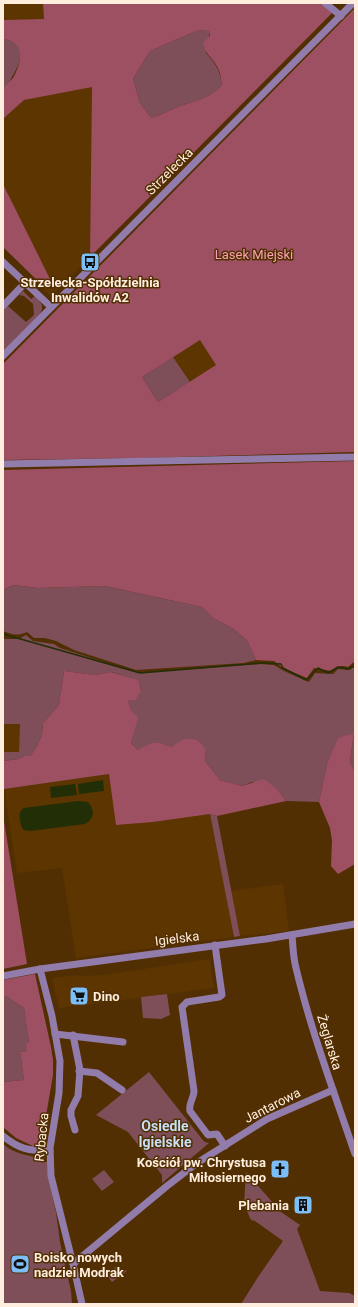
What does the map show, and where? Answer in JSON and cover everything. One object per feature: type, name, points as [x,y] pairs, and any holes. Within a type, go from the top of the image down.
[{"type":"street","points":[[325,3],[341,16]]},
{"type":"street","name":"Strzelecka","points":[[3,356],[353,3]]},
{"type":"street","points":[[3,262],[51,307]]},
{"type":"street","points":[[3,306],[25,283]]},
{"type":"street","points":[[3,464],[355,457]]},
{"type":"street","name":"Igielska","points":[[3,976],[40,968],[292,935],[355,924]]},
{"type":"street","name":"Żeglarska","points":[[292,935],[296,967],[333,1090],[355,1154]]},
{"type":"street","points":[[215,945],[222,995],[187,1002],[182,1007],[194,1091],[194,1097],[189,1107],[190,1112],[208,1135],[217,1134],[224,1146]]},
{"type":"street","name":"Rybacka","points":[[40,968],[60,1061],[60,1076],[50,1151],[51,1176],[82,1304]]},
{"type":"street","points":[[55,1034],[123,1042]]},
{"type":"street","points":[[73,1035],[79,1071],[78,1096],[71,1110],[75,1130]]},
{"type":"street","points":[[79,1071],[97,1073],[122,1090]]},
{"type":"street","name":"Jantarowa","points":[[73,1264],[180,1176],[224,1146],[266,1118],[333,1090]]},
{"type":"street","points":[[3,1136],[17,1147],[36,1151],[50,1151]]},
{"type":"shaded area","points":[[3,3],[43,3],[44,19],[3,20]]},
{"type":"shaded area","points":[[204,30],[210,32],[206,53],[217,68],[222,85],[217,90],[202,98],[151,118],[140,103],[133,79],[150,51],[196,31]]},
{"type":"shaded area","points":[[3,39],[13,41],[18,46],[20,60],[17,69],[3,90]]},
{"type":"shaded area","points":[[92,86],[90,257],[51,297],[40,285],[50,279],[3,184],[3,119],[24,100]]},
{"type":"shaded area","points":[[23,291],[31,299],[35,296],[42,304],[42,308],[40,314],[3,353],[3,311],[8,306],[26,322],[34,315],[33,304],[24,296],[19,295]]},
{"type":"shaded area","points":[[200,340],[217,365],[190,382],[173,357]]},
{"type":"shaded area","points":[[173,357],[190,382],[158,402],[142,377]]},
{"type":"shaded area","points":[[13,585],[38,588],[105,586],[202,607],[213,618],[232,628],[247,640],[256,660],[244,663],[136,670],[74,650],[56,641],[45,638],[34,638],[27,632],[15,634],[3,631],[3,590]]},
{"type":"shaded area","points":[[26,635],[33,641],[54,644],[60,648],[138,673],[261,664],[274,665],[309,682],[315,673],[333,674],[338,669],[350,670],[355,666],[355,772],[350,762],[354,733],[338,739],[327,763],[319,802],[286,801],[277,789],[252,782],[242,786],[220,780],[205,761],[206,749],[200,744],[172,747],[159,743],[138,750],[131,743],[133,735],[128,700],[136,699],[141,689],[137,680],[112,672],[95,675],[64,671],[59,705],[43,723],[42,735],[36,748],[30,756],[3,761],[3,752],[19,752],[20,724],[3,724],[4,639],[19,639]]},
{"type":"shaded area","points":[[3,724],[20,724],[19,752],[3,752]]},
{"type":"shaded area","points":[[110,774],[116,825],[153,822],[210,814],[234,937],[76,958],[62,868],[17,873],[4,789]]},
{"type":"shaded area","points":[[103,780],[104,791],[79,794],[78,784]]},
{"type":"shaded area","points":[[75,784],[77,795],[51,798],[50,787]]},
{"type":"shaded area","points":[[78,801],[88,802],[93,811],[91,819],[85,824],[30,831],[22,828],[20,812],[24,808]]},
{"type":"shaded area","points":[[210,814],[217,816],[240,936],[234,937]]},
{"type":"shaded area","points":[[283,884],[289,931],[240,936],[231,891]]},
{"type":"shaded area","points":[[210,959],[214,988],[59,1008],[52,978],[77,975],[104,975]]},
{"type":"shaded area","points":[[167,994],[170,1015],[161,1019],[143,1018],[141,997]]},
{"type":"shaded area","points":[[3,996],[6,996],[24,1008],[29,1043],[27,1051],[20,1052],[24,1080],[3,1082]]},
{"type":"shaded area","points":[[149,1072],[202,1139],[209,1143],[162,1183],[162,1175],[128,1132],[96,1115]]},
{"type":"shaded area","points":[[3,1144],[22,1154],[44,1158],[45,1162],[47,1162],[49,1181],[71,1291],[72,1304],[3,1304]]},
{"type":"shaded area","points":[[104,1170],[114,1182],[102,1191],[92,1179]]},
{"type":"shaded area","points":[[246,1172],[281,1212],[300,1225],[297,1229],[320,1291],[349,1293],[355,1296],[355,1304],[241,1304],[283,1241],[255,1221],[251,1220],[244,1205]]},
{"type":"shaded area","points":[[116,1267],[127,1271],[112,1282],[106,1274]]},
{"type":"green space","points":[[43,3],[320,3],[332,13],[90,257],[92,87],[24,100],[3,119],[2,92],[16,72],[20,59],[20,53],[16,44],[3,39],[3,20],[44,19]],"holes":[[[204,30],[210,32],[210,36],[203,43],[207,52],[218,68],[222,85],[217,90],[202,98],[151,118],[140,103],[133,79],[150,51],[196,31]]]},
{"type":"green space","name":"Lasek Miejski","points":[[355,8],[355,452],[3,460],[3,364]],"holes":[[[200,340],[216,365],[158,402],[142,377]]]},
{"type":"green space","points":[[3,184],[50,279],[41,284],[3,247]]},
{"type":"green space","points":[[355,461],[355,661],[348,667],[339,666],[332,671],[314,668],[307,678],[283,668],[274,661],[256,660],[247,640],[232,628],[213,618],[202,607],[105,586],[38,588],[13,585],[3,590],[3,470]]},
{"type":"green space","points":[[64,671],[95,675],[111,672],[138,680],[141,690],[136,700],[128,700],[130,709],[138,718],[131,743],[138,750],[154,743],[172,747],[186,739],[196,740],[206,749],[205,761],[220,780],[242,786],[264,779],[277,789],[286,801],[217,816],[210,814],[153,822],[116,825],[109,774],[4,789],[3,761],[30,756],[36,748],[42,735],[43,723],[59,705]]},
{"type":"green space","points":[[354,733],[350,762],[355,772],[355,864],[338,874],[331,866],[332,841],[330,828],[319,802],[327,763],[338,738]]},
{"type":"green space","points":[[3,815],[27,964],[3,969]]},
{"type":"green space","points":[[35,974],[51,1047],[53,1075],[42,1139],[35,1147],[16,1138],[3,1127],[3,1082],[24,1080],[20,1052],[27,1051],[26,1043],[29,1043],[24,1008],[6,996],[3,996],[3,980]]},
{"type":"waterway","points":[[3,634],[140,673],[262,663],[281,664],[283,668],[306,680],[318,668],[328,673],[338,667],[347,669],[355,666]]},
{"type":"place","name":"Strzelecka-Spółdzielnia Inwalidów A2","points":[[90,262]]},
{"type":"place","name":"Dino","points":[[79,996]]},
{"type":"place","name":"Kościół pw. Chrystusa Miłosiernego","points":[[280,1169]]},
{"type":"place","name":"Plebania","points":[[303,1205]]},
{"type":"place","name":"Boisko nowych nadziei Modrak","points":[[20,1264]]},
{"type":"district","name":"Osiedle Igielskie","points":[[165,1134]]}]
